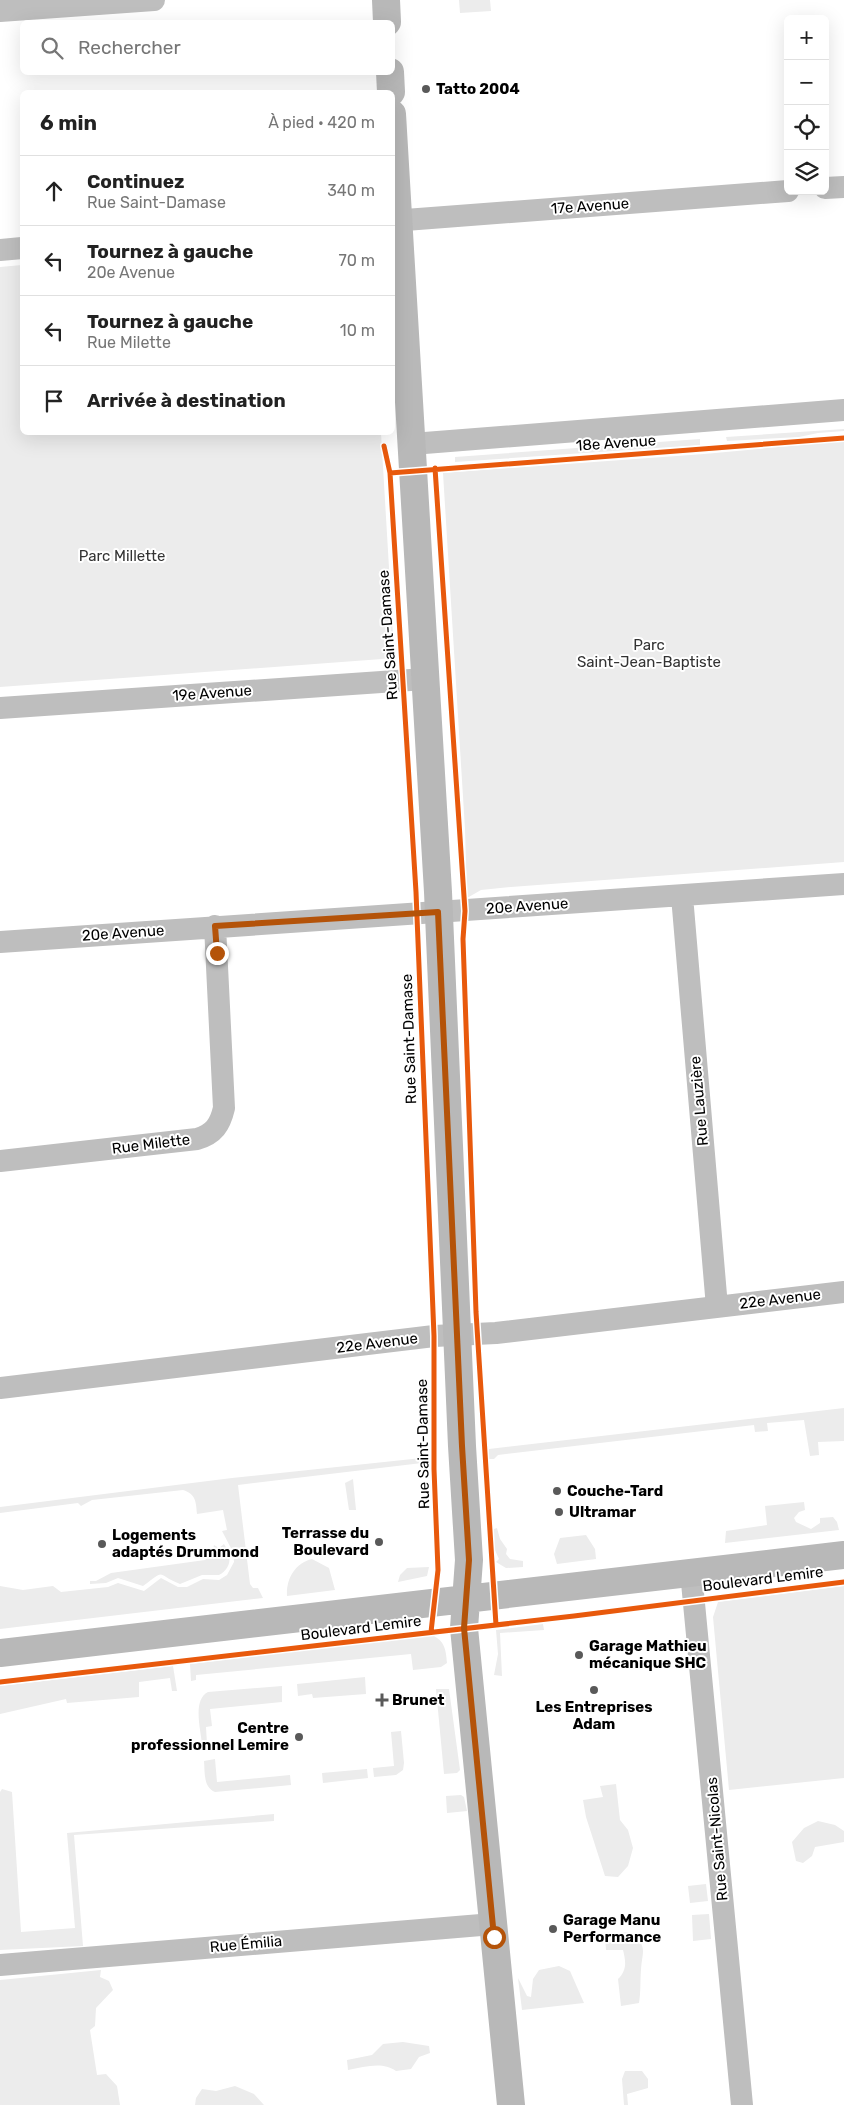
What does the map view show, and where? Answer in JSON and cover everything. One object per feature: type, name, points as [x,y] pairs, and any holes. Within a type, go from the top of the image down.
[{"type":"street","points":[[0,11],[154,0]]},
{"type":"street","points":[[386,0],[387,20]]},
{"type":"street","points":[[390,75],[391,90]]},
{"type":"street","points":[[829,188],[844,187]]},
{"type":"street","name":"17e Avenue","points":[[396,221],[784,191]]},
{"type":"street","points":[[395,194],[412,444],[438,912],[469,1560],[464,1628],[511,2105]]},
{"type":"street","points":[[0,250],[20,248]]},
{"type":"street","name":"18e Avenue","points":[[412,444],[844,410]]},
{"type":"street","name":"19e Avenue","points":[[0,708],[425,679]]},
{"type":"street","name":"20e Avenue","points":[[0,942],[844,884]]},
{"type":"street","name":"Rue Lauzière","points":[[682,896],[717,1306]]},
{"type":"street","name":"Rue Milette","points":[[0,1161],[197,1139],[214,1131],[220,1122],[224,1108],[215,926]]},
{"type":"street","name":"22e Avenue","points":[[0,1388],[434,1336],[457,1336],[844,1292]]},
{"type":"street","name":"Boulevard Lemire","points":[[0,1653],[844,1555]]},
{"type":"street","name":"Rue Saint-Nicolas","points":[[691,1572],[742,2105]]},
{"type":"street","name":"Rue Émilia","points":[[0,1965],[493,1924]]},
{"type":"green space","points":[[459,0],[490,0],[491,11],[460,13]]},
{"type":"green space","name":"Parc Millette","points":[[20,265],[20,435],[381,435],[394,652],[388,658],[382,659],[0,687],[0,267]]},
{"type":"green space","points":[[844,429],[844,431],[799,437],[727,441],[726,437]]},
{"type":"green space","points":[[700,439],[700,445],[455,462],[455,457]]},
{"type":"green space","name":"Parc Saint-Jean-Baptiste","points":[[844,441],[844,862],[511,887],[481,890],[467,898],[465,829],[443,473],[704,454]]},
{"type":"green space","points":[[844,1408],[844,1441],[818,1442],[819,1455],[810,1456],[804,1420],[767,1423],[768,1431],[755,1432],[754,1425],[498,1455],[494,1459],[489,1459],[489,1449]]},
{"type":"green space","points":[[422,1458],[422,1463],[238,1485],[250,1584],[253,1588],[258,1588],[263,1598],[0,1629],[0,1586],[23,1590],[53,1586],[61,1592],[108,1587],[118,1583],[144,1591],[161,1578],[178,1587],[187,1587],[203,1579],[219,1580],[227,1575],[234,1562],[233,1552],[222,1531],[227,1530],[223,1510],[197,1514],[196,1502],[193,1496],[183,1490],[92,1500],[81,1506],[78,1503],[0,1513],[0,1507],[232,1478]]},
{"type":"green space","points":[[353,1479],[356,1510],[349,1510],[345,1483]]},
{"type":"green space","points":[[804,1502],[805,1510],[799,1512],[794,1518],[796,1522],[811,1529],[820,1523],[820,1518],[833,1517],[837,1522],[839,1530],[725,1543],[726,1531],[767,1525],[765,1506]]},
{"type":"green space","points":[[497,1528],[500,1539],[507,1549],[506,1554],[510,1559],[523,1561],[523,1567],[506,1568],[496,1562],[499,1559],[493,1546],[491,1530]]},
{"type":"green space","points":[[586,1535],[595,1549],[596,1559],[557,1564],[554,1554],[560,1538]]},
{"type":"green space","points":[[224,1544],[228,1552],[229,1565],[219,1575],[202,1575],[180,1584],[161,1574],[143,1586],[118,1578],[106,1583],[90,1584],[90,1581],[96,1581],[111,1573],[205,1560],[212,1555],[214,1545],[219,1548]]},
{"type":"green space","points":[[312,1559],[329,1568],[335,1590],[287,1596],[288,1584],[296,1568]]},
{"type":"green space","points":[[429,1567],[427,1576],[398,1582],[400,1575],[407,1568]]},
{"type":"green space","points":[[844,1586],[844,1778],[729,1790],[713,1617],[718,1602]]},
{"type":"green space","points":[[543,1624],[544,1630],[500,1633],[502,1676],[494,1675],[498,1654],[496,1630]]},
{"type":"green space","points":[[432,1635],[440,1640],[445,1650],[447,1663],[441,1667],[413,1670],[411,1654],[196,1675],[196,1680],[191,1681],[190,1664]]},
{"type":"green space","points":[[173,1666],[177,1691],[172,1691],[170,1678],[139,1682],[139,1697],[67,1703],[66,1699],[0,1714],[0,1686]]},
{"type":"green space","points":[[365,1677],[366,1694],[313,1698],[312,1694],[298,1696],[297,1684]]},
{"type":"green space","points":[[282,1686],[282,1702],[210,1709],[212,1726],[206,1727],[207,1744],[202,1745],[199,1708],[203,1696],[208,1692]]},
{"type":"green space","points":[[436,1689],[449,1689],[460,1770],[457,1773],[444,1774]]},
{"type":"green space","points":[[401,1731],[403,1770],[396,1775],[374,1777],[373,1768],[394,1766],[391,1732]]},
{"type":"green space","points":[[215,1759],[217,1782],[290,1775],[291,1785],[215,1792],[208,1787],[204,1761]]},
{"type":"green space","points":[[367,1769],[368,1778],[323,1783],[322,1773]]},
{"type":"green space","points":[[616,1784],[620,1820],[628,1830],[633,1848],[628,1866],[618,1877],[605,1876],[586,1817],[583,1800],[603,1797],[600,1786]]},
{"type":"green space","points":[[2,1789],[12,1792],[21,1932],[75,1928],[67,1833],[274,1814],[274,1821],[74,1835],[83,1946],[0,1950],[0,1792]]},
{"type":"green space","points":[[461,1795],[464,1797],[467,1811],[447,1813],[446,1796]]},
{"type":"green space","points":[[818,1821],[835,1825],[844,1831],[844,1842],[815,1847],[812,1856],[803,1863],[796,1861],[792,1842],[804,1828]]},
{"type":"green space","points":[[706,1884],[708,1901],[690,1903],[688,1886]]},
{"type":"green space","points":[[709,1914],[711,1939],[693,1941],[692,1915]]},
{"type":"green space","points":[[629,1932],[639,1941],[643,1949],[640,1999],[639,2003],[621,2006],[618,1979],[624,1969],[624,1954],[623,1950],[606,1950],[605,1935]]},
{"type":"green space","points":[[559,1966],[570,1971],[584,2003],[522,2010],[518,1978],[527,1996],[531,1997],[533,1979],[539,1970]]},
{"type":"green space","points":[[101,1970],[100,1977],[109,1981],[113,1990],[96,2008],[95,2026],[90,2030],[97,2075],[106,2074],[117,2086],[120,2105],[0,2105],[0,1980]]},
{"type":"green space","points":[[403,2042],[429,2046],[430,2053],[419,2057],[411,2069],[396,2071],[379,2065],[348,2070],[347,2060],[372,2055],[383,2044]]},
{"type":"green space","points":[[625,2071],[642,2071],[648,2079],[648,2088],[627,2094],[628,2105],[624,2105],[622,2079]]},
{"type":"green space","points":[[235,2086],[254,2094],[264,2105],[195,2105],[196,2098],[202,2089],[216,2091]]},
{"type":"cycle path","points":[[390,473],[844,438]]},
{"type":"cycle path","name":"Rue Saint-Damase","points":[[384,446],[390,473],[416,892],[434,1336],[434,1469],[438,1570],[431,1632]]},
{"type":"cycle path","points":[[435,468],[465,911],[463,939],[476,1312],[496,1625]]},
{"type":"cycle path","points":[[0,1682],[574,1616],[844,1582]]},
{"type":"place","name":"Tatto 2004","points":[[426,89]]},
{"type":"place","name":"Couche-Tard","points":[[557,1491]]},
{"type":"place","name":"Ultramar","points":[[559,1512]]},
{"type":"place","name":"Terrasse du Boulevard","points":[[379,1542]]},
{"type":"place","name":"Logements adaptés Drummond","points":[[102,1544]]},
{"type":"place","name":"Garage Mathieu mécanique SHC","points":[[579,1655]]},
{"type":"place","name":"Les Entreprises Adam","points":[[594,1690]]},
{"type":"place","name":"Brunet","points":[[382,1700]]},
{"type":"place","name":"Centre professionnel Lemire","points":[[299,1737]]},
{"type":"place","name":"Garage Manu Performance","points":[[553,1929]]},
{"type":"route","points":[[217,953],[215,926],[438,912],[464,1506],[469,1560],[464,1628],[494,1937]]}]
